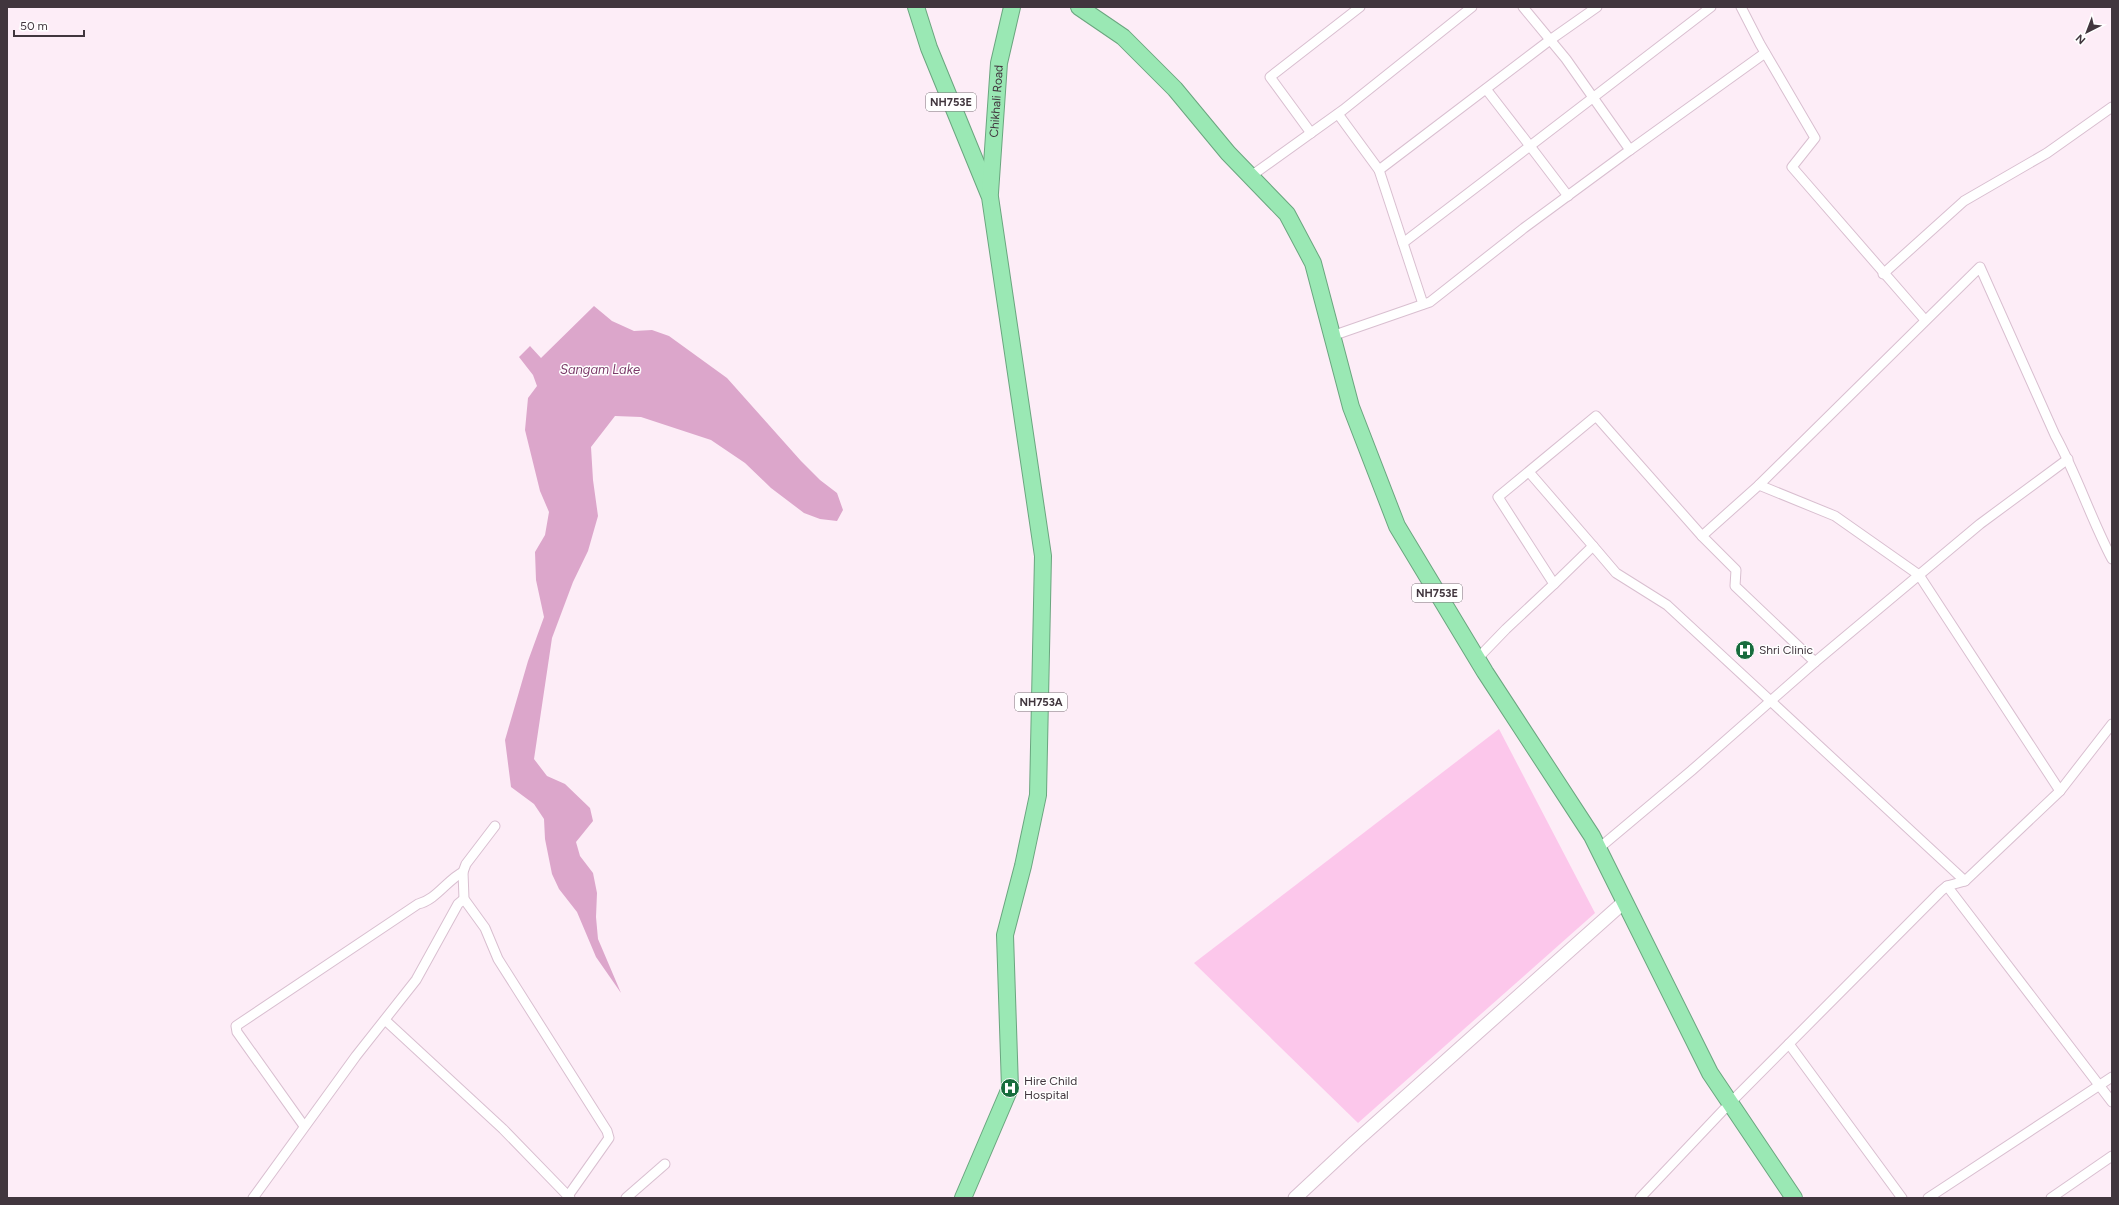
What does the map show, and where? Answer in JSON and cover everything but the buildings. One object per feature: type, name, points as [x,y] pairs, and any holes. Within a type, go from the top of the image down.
[{"type":"highway","name":"NH753E","points":[[916,7],[930,48],[990,197]]},
{"type":"highway","name":"Chikhali Road","points":[[990,197],[999,63],[1012,7]]},
{"type":"highway","name":"NH753E","points":[[1079,7],[1123,37],[1175,89],[1228,153],[1287,214],[1309,256],[1351,407],[1397,526],[1477,659],[1592,836],[1710,1073],[1794,1198]]},
{"type":"highway","name":"NH753A","points":[[963,1198],[1010,1088],[1006,935],[1038,795],[1043,556],[990,197]]},
{"type":"main road","points":[[1295,1198],[1355,1142],[1624,902]]},
{"type":"street","points":[[1311,133],[1270,77],[1360,7]]},
{"type":"street","points":[[1251,176],[1338,114],[1472,7]]},
{"type":"street","points":[[1523,7],[1592,96],[1630,150]]},
{"type":"street","points":[[1379,170],[1550,40],[1598,7]]},
{"type":"street","points":[[1403,243],[1530,146],[1592,96],[1711,7]]},
{"type":"street","points":[[1741,7],[1765,53],[1816,138],[1792,167],[1883,274],[1925,320]]},
{"type":"street","points":[[1332,336],[1430,302],[1568,196],[1765,53]]},
{"type":"street","points":[[1486,89],[1568,196]]},
{"type":"street","points":[[1883,274],[1964,200],[2047,153],[2112,107]]},
{"type":"street","points":[[1338,114],[1379,170],[1423,304]]},
{"type":"street","points":[[1702,536],[1759,485],[1980,267],[2055,435],[2068,459],[2097,530],[2112,559]]},
{"type":"street","points":[[1554,584],[1498,497],[1596,416],[1702,536],[1736,570],[1735,586],[1815,662]]},
{"type":"street","points":[[1598,849],[1691,771],[1815,662],[1980,524],[2068,459]]},
{"type":"street","points":[[1529,472],[1616,573],[1667,605],[1965,881]]},
{"type":"street","points":[[1759,485],[1835,516],[1919,575],[2060,791]]},
{"type":"street","points":[[1477,659],[1506,629],[1593,546]]},
{"type":"street","points":[[1640,1198],[1730,1103],[1947,886],[1965,881],[2060,791],[2109,728]]},
{"type":"street","points":[[2109,728],[2112,740]]},
{"type":"street","points":[[385,1020],[503,1129],[569,1197],[609,1138],[607,1131],[498,958],[485,928],[464,899],[463,872],[466,864],[495,826]]},
{"type":"street","points":[[304,1126],[237,1032],[236,1026],[418,904],[426,902],[456,875],[463,872]]},
{"type":"street","points":[[1947,886],[2112,1102]]},
{"type":"street","points":[[253,1198],[356,1056],[416,980],[458,904],[464,899]]},
{"type":"street","points":[[1789,1044],[1902,1198]]},
{"type":"street","points":[[1928,1198],[2112,1077]]},
{"type":"street","points":[[2051,1198],[2112,1156]]},
{"type":"street","points":[[626,1198],[665,1164]]},
{"type":"shaded area","points":[[1499,729],[1595,913],[1358,1123],[1194,963]]},
{"type":"water","name":"Sangam Lake","points":[[594,306],[612,321],[634,331],[652,330],[669,336],[727,378],[801,461],[820,480],[837,493],[843,510],[837,521],[820,519],[804,513],[771,488],[745,463],[711,440],[641,417],[615,416],[591,447],[593,480],[598,516],[588,551],[573,582],[552,638],[534,759],[547,776],[565,784],[590,808],[593,821],[576,842],[580,856],[593,873],[597,893],[596,917],[598,939],[621,993],[596,957],[577,912],[559,889],[552,874],[545,839],[544,819],[534,804],[511,787],[505,740],[528,661],[544,617],[536,580],[535,552],[545,535],[549,512],[540,491],[525,430],[528,398],[537,386],[533,375],[519,357],[530,346],[541,358]]},
{"type":"place","name":"Shri Clinic","points":[[1745,650]]},
{"type":"place","name":"Hire Child Hospital","points":[[1010,1088]]}]
